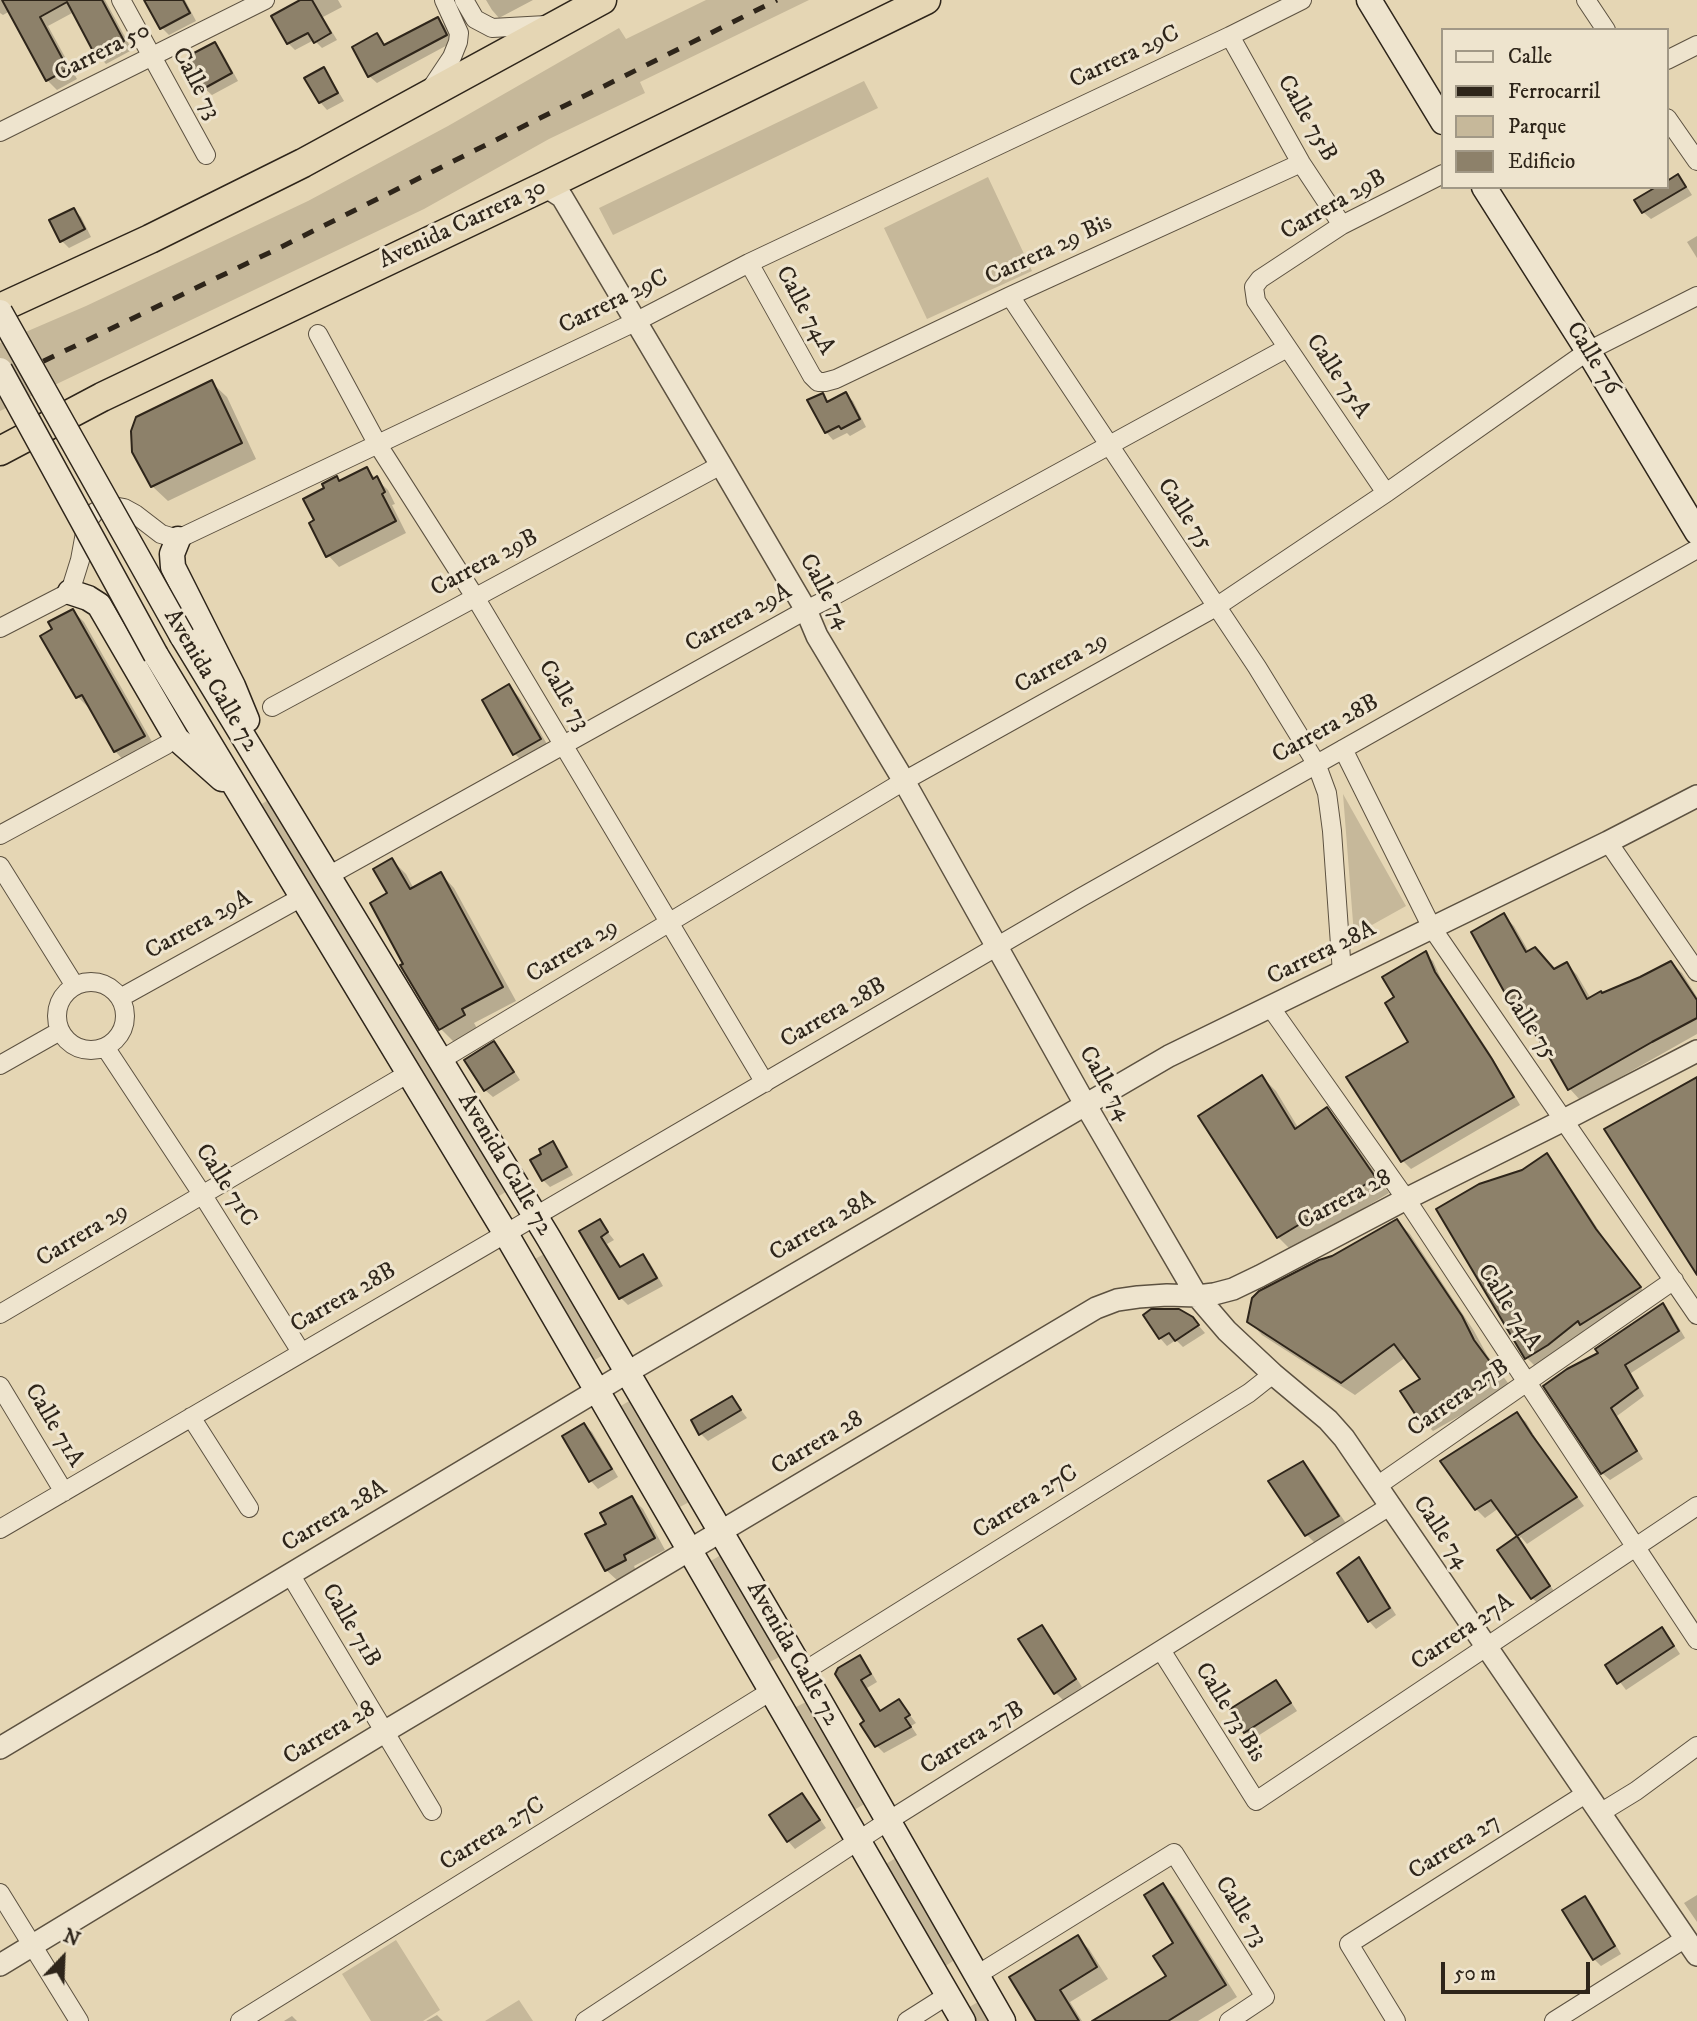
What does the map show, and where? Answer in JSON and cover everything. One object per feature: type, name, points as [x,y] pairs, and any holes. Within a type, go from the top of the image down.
[{"type":"highway","points":[[0,310],[303,163],[602,0]]},
{"type":"highway","name":"Avenida Carrera 30","points":[[0,450],[102,397],[545,186],[926,0]]},
{"type":"main road","points":[[1369,0],[1442,120]]},
{"type":"main road","name":"Calle 76","points":[[1484,189],[1588,352],[1697,532]]},
{"type":"main road","name":"Avenida Calle 72","points":[[0,310],[182,636],[536,1216],[803,1672],[1003,2021]]},
{"type":"main road","name":"Avenida Calle 72","points":[[0,370],[156,655],[506,1234],[963,2021]]},
{"type":"main road","points":[[178,538],[172,554],[173,567],[238,697],[247,721],[252,751]]},
{"type":"main road","points":[[70,592],[99,605],[177,739],[239,793]]},
{"type":"street","name":"Calle 73","points":[[121,0],[206,155]]},
{"type":"street","name":"Carrera 50","points":[[0,132],[265,0]]},
{"type":"street","points":[[426,95],[452,57],[458,42],[459,33],[443,0]]},
{"type":"street","points":[[464,0],[475,19],[492,28],[557,24]]},
{"type":"street","name":"Carrera 29C","points":[[178,538],[378,445],[637,321],[750,263],[1302,0]]},
{"type":"street","points":[[1586,0],[1605,28]]},
{"type":"street","name":"Calle 75B","points":[[1230,36],[1301,163],[1342,225]]},
{"type":"street","points":[[1669,59],[1697,45]]},
{"type":"street","points":[[1669,121],[1697,162]]},
{"type":"street","name":"Carrera 29 Bis","points":[[818,382],[836,379],[1301,163]]},
{"type":"street","name":"Carrera 29B","points":[[1254,287],[1260,279],[1342,225],[1442,175]]},
{"type":"street","name":"Calle 74","points":[[545,186],[562,197],[637,321],[806,610],[817,636],[904,781],[1085,1104],[1197,1296],[1227,1331],[1328,1420],[1344,1438],[1691,1946]]},
{"type":"street","name":"Calle 74A","points":[[750,263],[812,376],[818,382]]},
{"type":"street","name":"Calle 75A","points":[[1254,287],[1255,301],[1386,492]]},
{"type":"street","name":"Calle 75","points":[[1010,296],[1257,667],[1316,763],[1327,793],[1332,831],[1342,973]]},
{"type":"street","name":"Carrera 29","points":[[440,1060],[904,781],[1216,607],[1588,352],[1697,296]]},
{"type":"street","name":"Calle 73","points":[[318,334],[378,445],[475,597],[765,1083]]},
{"type":"street","name":"Carrera 29A","points":[[328,876],[806,610],[1287,348]]},
{"type":"street","name":"Carrera 29B","points":[[272,707],[721,465]]},
{"type":"street","points":[[0,628],[70,592],[88,522],[94,512],[104,507],[124,508],[161,534],[178,538]]},
{"type":"street","name":"Carrera 28B","points":[[0,1529],[996,947],[1697,549]]},
{"type":"street","points":[[0,835],[166,745]]},
{"type":"street","name":"Calle 75","points":[[1343,749],[1433,928],[1697,1315]]},
{"type":"street","name":"Carrera 28A","points":[[0,1748],[627,1373],[1169,1056],[1697,796]]},
{"type":"street","points":[[1608,842],[1697,972]]},
{"type":"street","points":[[0,866],[75,986]]},
{"type":"street","name":"Carrera 29A","points":[[120,998],[302,897]]},
{"type":"street","points":[[87,982],[99,984],[111,989],[120,998],[125,1012],[124,1026],[116,1039],[105,1047],[92,1050],[79,1048],[68,1041],[60,1031],[58,1006],[75,986],[87,982]]},
{"type":"street","name":"Calle 74A","points":[[1271,1008],[1406,1199],[1697,1640]]},
{"type":"street","points":[[0,1065],[60,1031]]},
{"type":"street","name":"Calle 71C","points":[[105,1047],[202,1194],[301,1352]]},
{"type":"street","name":"Carrera 28","points":[[0,1965],[384,1732],[1096,1308],[1118,1300],[1138,1297],[1167,1294],[1197,1296],[1233,1289],[1697,1051]]},
{"type":"street","name":"Carrera 29","points":[[0,1314],[409,1073]]},
{"type":"street","name":"Carrera 27B","points":[[1377,1486],[1674,1280]]},
{"type":"street","name":"Carrera 27C","points":[[803,1672],[1249,1393],[1273,1374]]},
{"type":"street","name":"Calle 71A","points":[[0,1386],[64,1492]]},
{"type":"street","points":[[191,1417],[249,1508]]},
{"type":"street","name":"Carrera 27B","points":[[585,2021],[888,1821],[1390,1506]]},
{"type":"street","name":"Carrera 27A","points":[[1256,1801],[1697,1506]]},
{"type":"street","name":"Calle 71B","points":[[290,1574],[432,1811]]},
{"type":"street","name":"Calle 73 Bis","points":[[1161,1650],[1256,1801]]},
{"type":"street","name":"Carrera 27C","points":[[240,2021],[771,1691]]},
{"type":"street","points":[[1600,1813],[1636,1791],[1697,1746]]},
{"type":"street","name":"Carrera 27","points":[[1396,2021],[1349,1944],[1587,1793]]},
{"type":"street","name":"Calle 73","points":[[977,1975],[1174,1853],[1265,1997],[1229,2021]]},
{"type":"street","points":[[0,1893],[79,2021]]},
{"type":"street","points":[[1554,2021],[1691,1946]]},
{"type":"street","points":[[907,2021],[948,1995]]},
{"type":"green space","points":[[706,0],[809,0],[640,82],[645,93],[549,139],[424,209],[0,411],[0,343],[86,306],[308,201],[448,126],[619,28],[626,39]]},
{"type":"green space","points":[[864,81],[878,108],[613,235],[599,208]]},
{"type":"green space","points":[[988,177],[1032,271],[927,319],[884,228]]},
{"type":"green space","points":[[1343,794],[1406,906],[1354,935]]},
{"type":"green space","points":[[268,800],[507,1191],[496,1198],[329,927],[262,804]]},
{"type":"green space","points":[[546,1253],[605,1354],[593,1361],[533,1260]]},
{"type":"green space","points":[[631,1400],[691,1501],[678,1508],[619,1407]]},
{"type":"green space","points":[[721,1555],[781,1656],[768,1663],[709,1562]]},
{"type":"green space","points":[[806,1702],[866,1803],[854,1810],[794,1708]]},
{"type":"green space","points":[[896,1858],[956,1959],[944,1967],[884,1865]]},
{"type":"green space","points":[[396,1940],[440,2010],[423,2021],[371,2021],[342,1974]]},
{"type":"green space","points":[[519,2000],[533,2021],[485,2021]]},
{"type":"green space","points":[[978,2002],[990,2021],[973,2021],[966,2009]]},
{"type":"building","points":[[2,0],[102,0],[124,41],[95,55],[67,2],[40,17],[68,69],[46,81]]},
{"type":"building","points":[[144,0],[183,0],[190,13],[160,29]]},
{"type":"building","points":[[300,0],[312,0],[331,33],[314,43],[308,33],[287,44],[271,16]]},
{"type":"building","points":[[438,17],[447,35],[368,77],[352,47],[377,33],[384,45]]},
{"type":"building","points":[[215,42],[232,73],[203,89],[188,62],[192,54]]},
{"type":"building","points":[[324,67],[338,93],[319,103],[304,78]]},
{"type":"building","points":[[1678,174],[1686,187],[1642,213],[1634,200],[1653,189],[1669,189],[1669,180]]},
{"type":"building","points":[[74,208],[85,229],[60,242],[49,220]]},
{"type":"building","points":[[212,380],[242,443],[151,487],[132,452],[131,431],[136,417]]},
{"type":"building","points":[[846,392],[860,419],[841,429],[839,426],[825,433],[807,400],[823,393],[827,402]]},
{"type":"building","points":[[367,467],[373,479],[377,476],[385,492],[382,494],[396,521],[326,557],[309,523],[314,520],[303,499],[324,488],[322,484],[337,476],[339,481]]},
{"type":"building","points":[[73,609],[145,736],[114,752],[82,695],[76,698],[40,636],[52,629],[48,622]]},
{"type":"building","points":[[509,684],[541,739],[513,755],[482,700]]},
{"type":"building","points":[[392,858],[410,889],[441,872],[503,987],[462,1009],[465,1015],[439,1030],[400,965],[403,964],[370,903],[387,893],[373,869]]},
{"type":"building","points":[[1504,913],[1526,952],[1535,947],[1554,969],[1567,962],[1587,999],[1671,961],[1697,1000],[1697,1018],[1568,1090],[1540,1041],[1506,995],[1471,932]]},
{"type":"building","points":[[1426,951],[1435,972],[1514,1097],[1401,1162],[1346,1077],[1408,1042],[1385,1003],[1394,997],[1382,977]]},
{"type":"building","points":[[494,1041],[514,1072],[484,1091],[464,1060]]},
{"type":"building","points":[[1262,1075],[1295,1129],[1327,1107],[1376,1178],[1277,1238],[1198,1116]]},
{"type":"building","points":[[1697,1077],[1697,1275],[1604,1129]]},
{"type":"building","points":[[553,1141],[567,1167],[542,1181],[530,1160],[541,1154],[539,1149]]},
{"type":"building","points":[[1547,1153],[1596,1229],[1641,1287],[1580,1325],[1578,1321],[1525,1359],[1436,1209],[1479,1184],[1522,1170]]},
{"type":"building","points":[[600,1219],[608,1232],[601,1237],[620,1267],[643,1254],[657,1278],[619,1299],[579,1231]]},
{"type":"building","points":[[1397,1219],[1462,1316],[1474,1340],[1499,1374],[1419,1420],[1400,1391],[1420,1379],[1394,1344],[1341,1383],[1247,1322],[1252,1298],[1259,1291],[1332,1256]]},
{"type":"building","points":[[1663,1303],[1679,1331],[1625,1365],[1638,1388],[1611,1408],[1637,1451],[1601,1474],[1543,1386],[1567,1369],[1598,1353],[1595,1349]]},
{"type":"building","points":[[1151,1309],[1179,1309],[1193,1317],[1199,1325],[1175,1341],[1169,1333],[1159,1339],[1143,1315]]},
{"type":"building","points":[[732,1396],[741,1410],[699,1435],[691,1420]]},
{"type":"building","points":[[1517,1412],[1577,1497],[1517,1536],[1491,1500],[1475,1510],[1440,1461]]},
{"type":"building","points":[[584,1423],[612,1469],[589,1482],[562,1436]]},
{"type":"building","points":[[1303,1461],[1339,1516],[1305,1536],[1268,1481]]},
{"type":"building","points":[[632,1496],[655,1538],[624,1555],[626,1560],[605,1571],[585,1534],[606,1524],[600,1513]]},
{"type":"building","points":[[1517,1536],[1550,1586],[1531,1599],[1497,1550]]},
{"type":"building","points":[[1359,1557],[1390,1608],[1368,1622],[1337,1573]]},
{"type":"building","points":[[1042,1625],[1076,1679],[1054,1694],[1018,1639]]},
{"type":"building","points":[[1662,1627],[1674,1646],[1617,1684],[1605,1665]]},
{"type":"building","points":[[860,1655],[871,1674],[861,1680],[880,1711],[899,1699],[910,1715],[905,1718],[911,1727],[875,1747],[860,1724],[864,1721],[835,1674],[838,1668]]},
{"type":"building","points":[[1276,1680],[1291,1703],[1244,1733],[1230,1709]]},
{"type":"building","points":[[802,1793],[820,1820],[787,1842],[769,1815]]},
{"type":"building","points":[[1163,1883],[1226,1985],[1168,2021],[1092,2021],[1166,1976],[1153,1956],[1173,1943],[1144,1895]]},
{"type":"building","points":[[1585,1896],[1615,1946],[1593,1960],[1562,1910]]},
{"type":"building","points":[[1078,1935],[1097,1967],[1060,1990],[1079,2021],[1036,2021],[1009,1977]]},
{"type":"railway","points":[[0,382],[277,249],[777,0]]}]
